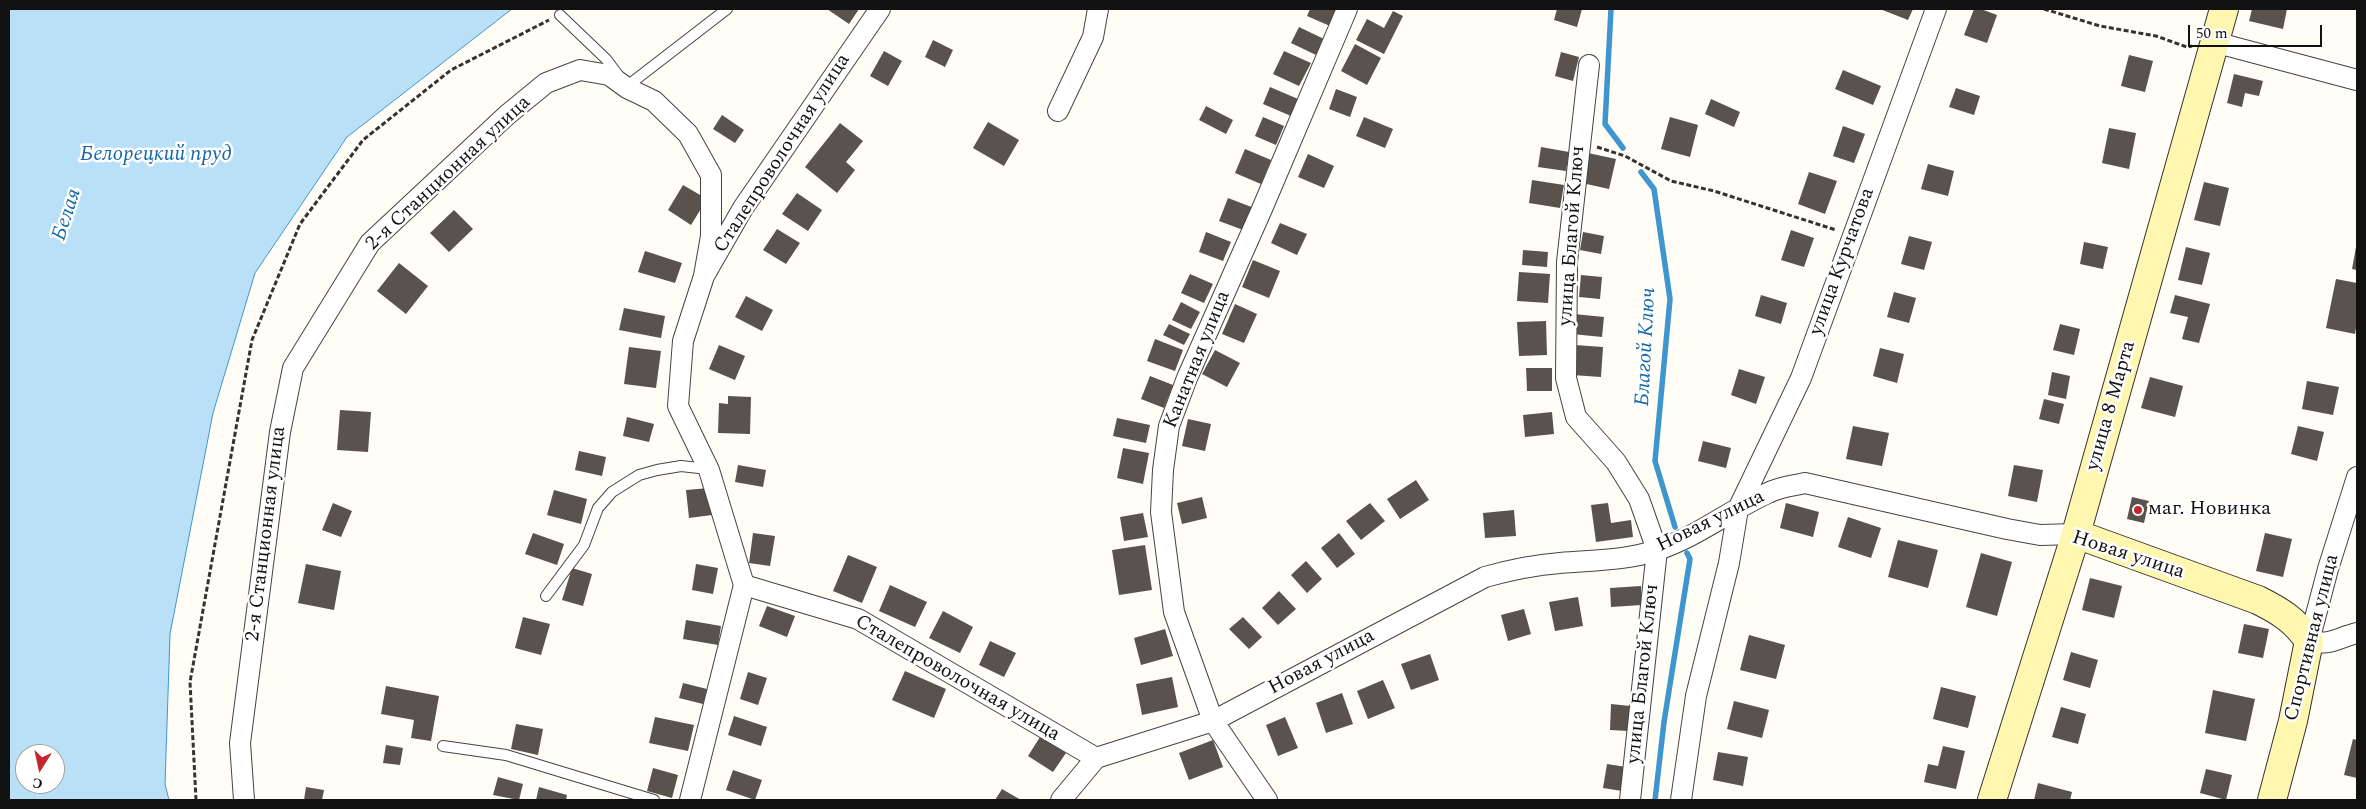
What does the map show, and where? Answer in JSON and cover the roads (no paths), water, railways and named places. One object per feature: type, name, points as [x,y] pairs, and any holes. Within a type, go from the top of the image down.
[{"type":"street","name":"Сталепроволочная улица","points":[[880,9],[742,208],[704,276],[683,341],[678,406],[708,469],[744,585],[858,620],[1096,758]]},
{"type":"street","points":[[1058,111],[1093,37],[1098,9]]},
{"type":"street","name":"Канатная улица","points":[[1267,800],[1213,721],[1174,612],[1161,512],[1163,470],[1169,426],[1210,323],[1262,209],[1347,9]]},
{"type":"street","name":"улица Курчатова","points":[[1738,509],[1801,378],[1936,9]]},
{"type":"street","name":"улица 8 Марта","points":[[1992,800],[2076,534],[2224,9]]},
{"type":"street","points":[[2214,42],[2357,80]]},
{"type":"street","name":"улица Благой Ключ","points":[[1589,65],[1567,262],[1566,378],[1576,417],[1616,462],[1639,499],[1658,550],[1630,800]]},
{"type":"street","name":"2-я Станционная улица","points":[[244,800],[240,743],[280,432],[293,368],[370,243],[513,110],[546,83],[580,70],[609,75],[627,88],[654,100],[688,134],[710,175],[711,236],[704,276]]},
{"type":"street","name":"Спортивная улица","points":[[2272,800],[2293,721],[2308,641],[2357,477]]},
{"type":"street","name":"Новая улица","points":[[1096,758],[1213,721],[1485,576],[1517,568],[1558,563],[1623,559],[1658,550],[1697,533],[1769,492],[1804,483],[2007,529],[2040,535],[2076,534],[2258,600],[2291,618],[2308,641]]},
{"type":"street","points":[[1681,800],[1696,696],[1729,563],[1738,509]]},
{"type":"street","points":[[690,800],[744,585]]},
{"type":"street","points":[[2308,641],[2322,644],[2335,642],[2357,633]]},
{"type":"street","points":[[1061,800],[1096,758]]},
{"type":"lane","points":[[560,15],[606,59],[627,88],[727,9]]},
{"type":"lane","points":[[546,596],[584,545],[598,508],[612,492],[639,475],[657,470],[681,466],[708,469]]},
{"type":"lane","points":[[443,746],[506,755],[654,800]]},
{"type":"water","name":"Белорецкий пруд","points":[[9,9],[512,9],[347,137],[255,273],[213,413],[170,634],[165,784],[169,800],[9,800]]},
{"type":"waterway","name":"Благой Ключ","points":[[1611,9],[1605,124],[1623,148]]},
{"type":"waterway","name":"Благой Ключ","points":[[1641,172],[1654,189],[1670,299],[1655,461],[1675,527]]},
{"type":"waterway","name":"Благой Ключ","points":[[1655,800],[1664,722],[1690,559],[1687,553]]},
{"type":"place","name":"маг. Новинка","points":[[2138,510]]},
{"type":"water label","name":"Белая","points":[[68,215]]}]
